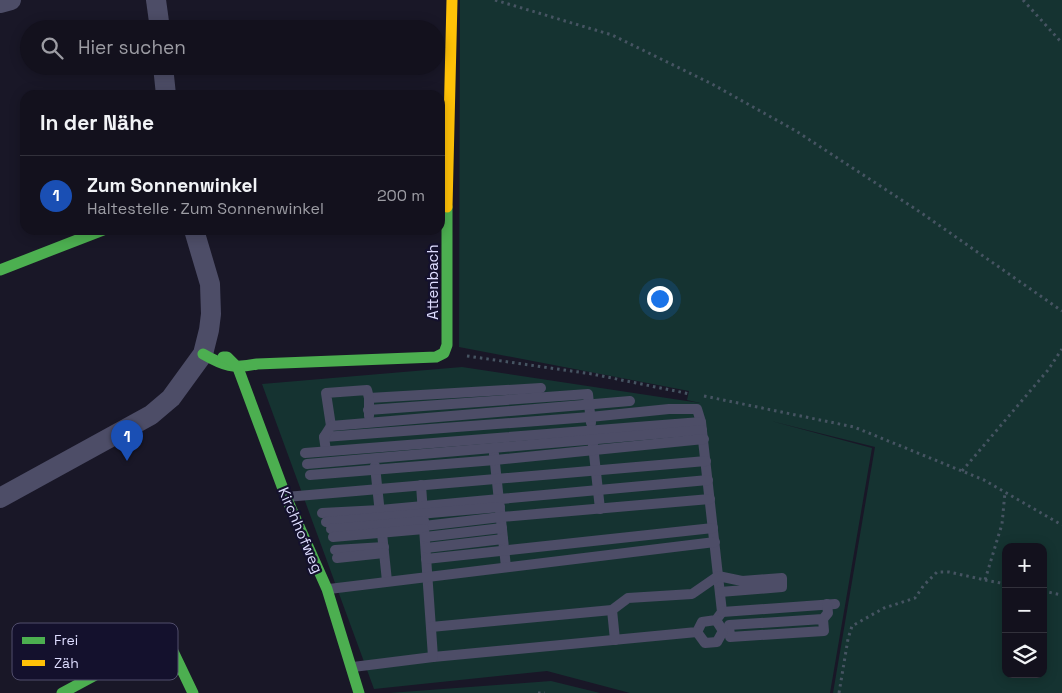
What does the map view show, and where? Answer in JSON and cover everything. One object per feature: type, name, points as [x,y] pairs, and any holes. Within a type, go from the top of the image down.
[{"type":"street","points":[[0,3],[11,0]]},
{"type":"street","points":[[156,0],[159,20]]},
{"type":"street","name":"Attenbach","points":[[445,151],[452,0]]},
{"type":"street","points":[[164,75],[165,90]]},
{"type":"street","points":[[0,270],[90,235]]},
{"type":"street","points":[[0,498],[151,414],[171,398],[202,354],[211,314],[210,284],[195,235]]},
{"type":"street","name":"Attenbach","points":[[444,235],[447,346],[444,353]]},
{"type":"street","points":[[202,354],[224,366],[238,368],[257,364],[436,357],[444,353]]},
{"type":"street","name":"Kirchhofweg","points":[[238,368],[286,497],[326,590],[359,693]]},
{"type":"street","points":[[178,662],[193,693]]},
{"type":"street","points":[[62,693],[86,680]]},
{"type":"lane","points":[[369,398],[541,388]]},
{"type":"lane","points":[[326,451],[324,437],[332,426],[326,392],[367,390],[387,582]]},
{"type":"lane","points":[[487,391],[506,568]]},
{"type":"lane","points":[[324,437],[489,408],[588,394],[600,509]]},
{"type":"lane","points":[[589,404],[630,401]]},
{"type":"lane","points":[[368,410],[489,408]]},
{"type":"lane","points":[[332,426],[371,428],[491,424],[669,409],[696,409],[702,431],[706,461],[720,592],[719,616],[726,631]]},
{"type":"lane","points":[[374,453],[326,451],[306,458],[374,453],[493,443],[593,440],[702,431]]},
{"type":"lane","points":[[310,475],[495,460],[593,440],[702,431]]},
{"type":"lane","points":[[286,497],[706,461]]},
{"type":"lane","points":[[331,536],[382,532],[424,522],[598,490],[708,480]]},
{"type":"lane","points":[[422,485],[433,657]]},
{"type":"lane","points":[[331,536],[382,532],[500,508],[600,509],[710,499]]},
{"type":"lane","points":[[424,522],[502,528]]},
{"type":"lane","points":[[426,548],[504,545],[713,528]]},
{"type":"lane","points":[[331,536],[382,532]]},
{"type":"lane","points":[[326,590],[715,542]]},
{"type":"lane","points":[[426,559],[504,545]]},
{"type":"lane","points":[[431,627],[612,610],[628,598],[692,594],[718,576],[742,582],[782,578],[782,587],[720,592]]},
{"type":"lane","points":[[831,604],[828,613],[823,619],[729,625],[717,642],[705,643],[697,632],[702,622],[719,616],[831,604]]},
{"type":"lane","points":[[612,610],[615,640]]},
{"type":"lane","points":[[352,667],[433,657],[697,632]]},
{"type":"path","points":[[495,0],[612,36],[712,84],[812,142],[920,212],[1062,312]]},
{"type":"path","points":[[1023,0],[1062,43]]},
{"type":"path","points":[[962,471],[1048,370],[1062,349]]},
{"type":"path","points":[[444,353],[592,374],[854,427],[962,471],[1005,492],[1062,525]]},
{"type":"path","points":[[985,580],[1002,524],[1005,492]]},
{"type":"path","points":[[839,693],[852,626],[884,608],[915,598],[924,585],[937,572],[949,572],[1002,583]]},
{"type":"path","points":[[1047,592],[1062,595]]},
{"type":"path","points":[[538,693],[545,693]]},
{"type":"green space","points":[[460,0],[1062,0],[1062,693],[833,693],[875,447],[771,421],[872,448],[830,693],[630,693],[547,671],[374,689],[262,384],[462,367],[700,403],[687,400],[689,391],[459,347]]},
{"type":"green space","points":[[551,681],[600,693],[389,693]]},
{"type":"traffic: fast","points":[[203,354],[223,364],[241,366],[436,357],[444,353],[447,345],[447,207]]},
{"type":"traffic: fast","points":[[0,270],[90,235]]},
{"type":"traffic: fast","points":[[223,357],[227,357],[238,368],[286,497],[327,589],[359,693]]},
{"type":"traffic: fast","points":[[178,662],[193,693]]},
{"type":"traffic: fast","points":[[62,693],[86,680]]},
{"type":"traffic: slow","points":[[447,207],[452,0]]},
{"type":"place","name":"Zum Sonnenwinkel","points":[[127,461]]}]
